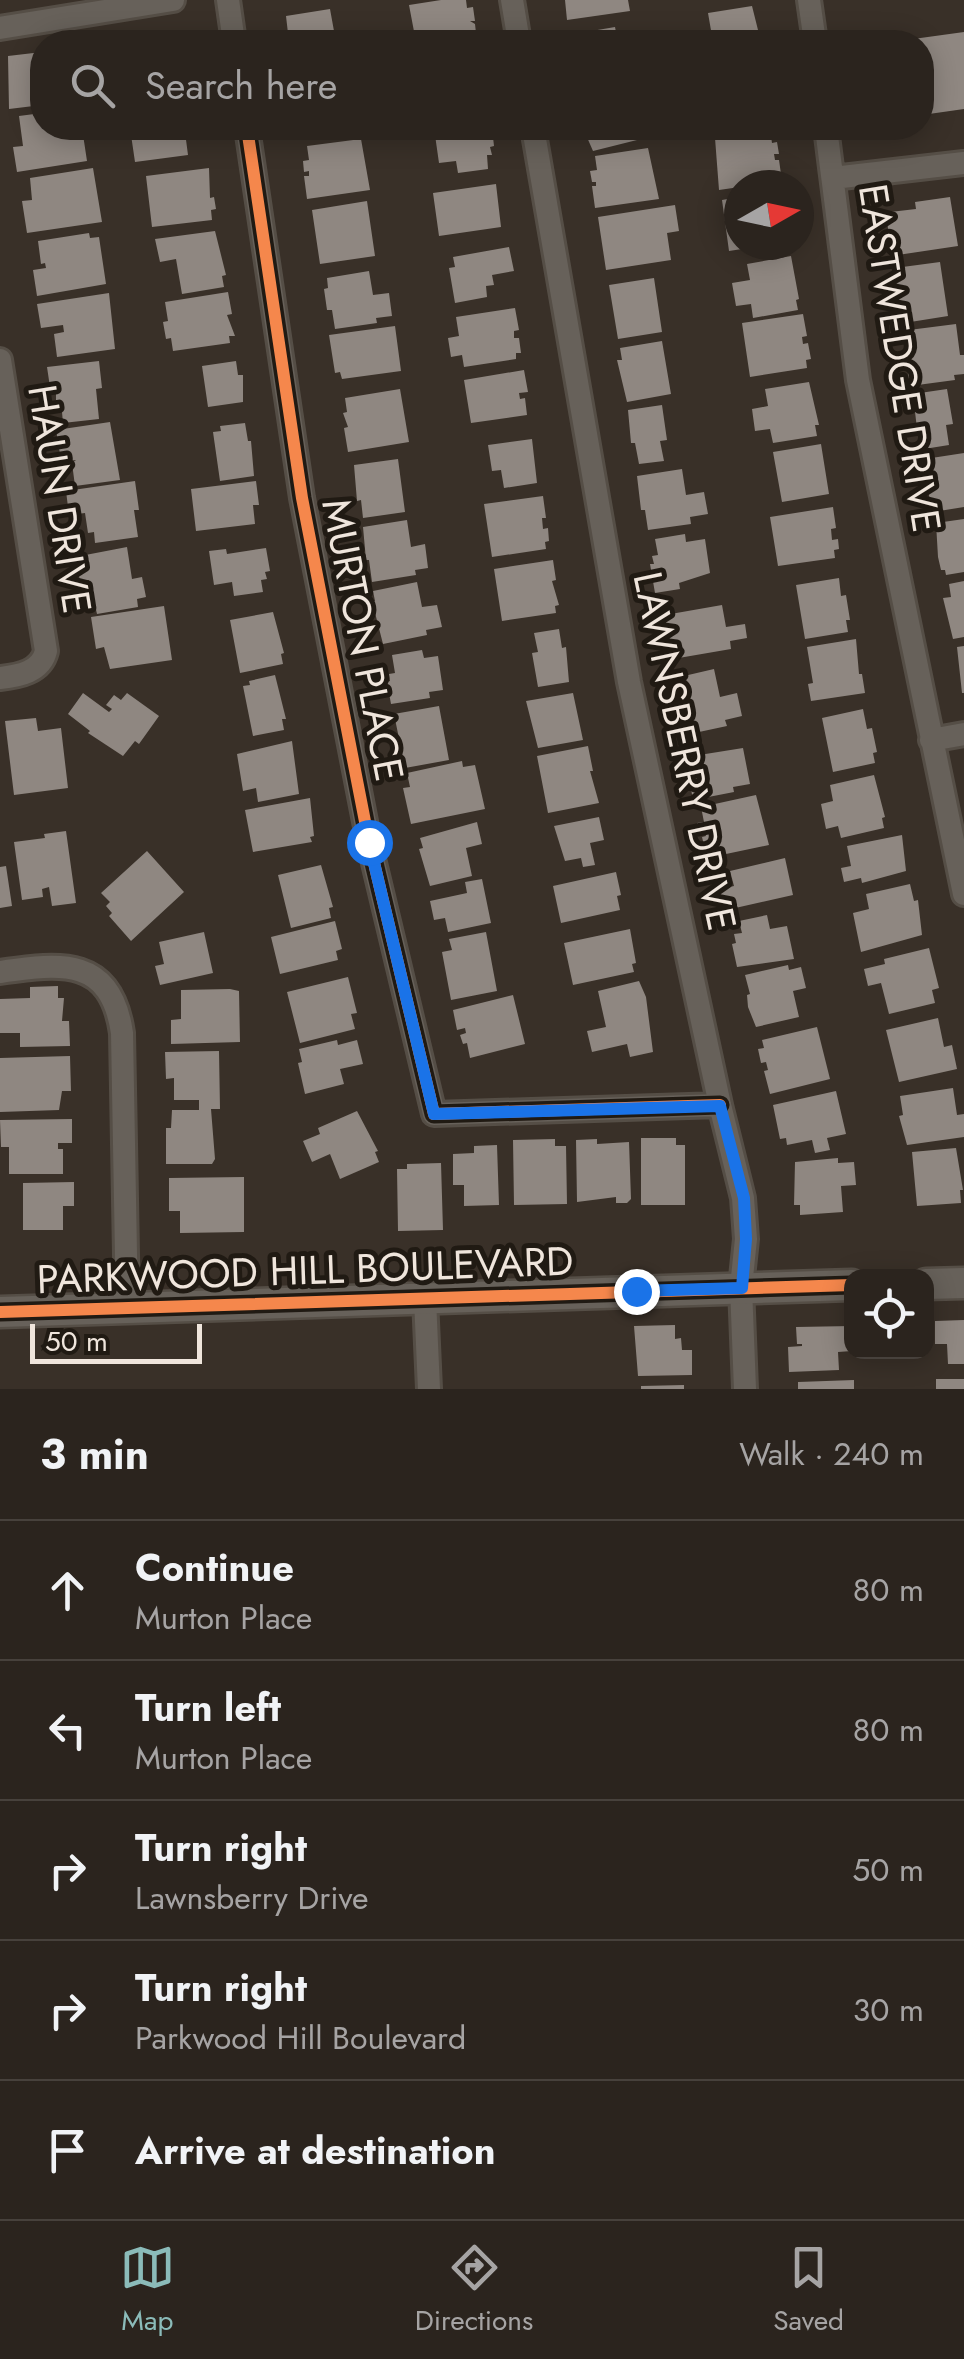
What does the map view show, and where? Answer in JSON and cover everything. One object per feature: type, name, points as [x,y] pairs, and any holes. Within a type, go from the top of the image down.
[{"type":"street","points":[[0,28],[173,0]]},
{"type":"street","points":[[228,0],[232,30]]},
{"type":"street","points":[[512,0],[517,30]]},
{"type":"street","points":[[810,0],[814,30]]},
{"type":"street","name":"MURTON PLACE","points":[[249,140],[302,498],[369,842],[434,1114],[720,1106]]},
{"type":"street","name":"LAWNSBERRY DRIVE","points":[[535,140],[629,682],[720,1106],[744,1198],[745,1389]]},
{"type":"street","name":"EASTWEDGE DRIVE","points":[[828,140],[858,380],[964,894]]},
{"type":"street","points":[[833,178],[964,163]]},
{"type":"street","name":"HAUN DRIVE","points":[[0,360],[46,651],[44,659],[30,671],[0,678]]},
{"type":"street","points":[[930,740],[964,734]]},
{"type":"street","points":[[0,972],[53,966],[76,968],[110,991],[118,1010],[122,1033],[127,1309]]},
{"type":"street","points":[[934,1284],[964,1283]]},
{"type":"street","name":"PARKWOOD HILL BOULEVARD","points":[[0,1312],[844,1285]]},
{"type":"street","points":[[425,1298],[429,1389]]},
{"type":"building","points":[[466,0],[467,8],[473,7],[475,21],[470,21],[476,30],[414,30],[409,5]]},
{"type":"building","points":[[565,0],[628,0],[630,11],[567,20]]},
{"type":"building","points":[[752,6],[758,30],[711,30],[708,13]]},
{"type":"building","points":[[330,9],[334,30],[288,30],[286,16]]},
{"type":"building","points":[[964,32],[964,109],[934,113],[934,36]]},
{"type":"building","points":[[30,53],[30,106],[9,109],[8,56]]},
{"type":"building","points":[[30,115],[30,140],[84,140],[87,161],[17,172],[13,147],[23,146],[19,116]]},
{"type":"building","points":[[132,140],[186,140],[188,155],[135,162]]},
{"type":"building","points":[[361,140],[370,190],[307,199],[304,176],[309,176],[309,171],[304,172],[303,161],[309,160],[307,146]]},
{"type":"building","points":[[436,140],[493,140],[492,155],[487,155],[488,169],[458,173],[456,161],[439,163]]},
{"type":"building","points":[[588,140],[637,140],[593,151]]},
{"type":"building","points":[[715,140],[777,142],[779,154],[774,154],[780,170],[724,170],[724,189],[719,190]]},
{"type":"building","points":[[648,148],[659,199],[595,208],[592,186],[596,182],[592,182],[590,171],[597,170],[595,156]]},
{"type":"building","points":[[93,168],[102,222],[27,233],[22,201],[32,200],[30,178]]},
{"type":"building","points":[[209,168],[210,198],[214,197],[216,209],[211,210],[212,220],[152,227],[146,176]]},
{"type":"building","points":[[496,184],[501,227],[439,236],[433,193]]},
{"type":"building","points":[[950,197],[958,246],[891,256],[887,220],[892,220],[890,212],[916,209],[915,202]]},
{"type":"building","points":[[367,201],[375,256],[320,264],[312,210]]},
{"type":"building","points":[[675,205],[679,231],[667,233],[671,260],[606,270],[598,217]]},
{"type":"building","points":[[215,231],[226,275],[222,276],[224,287],[182,294],[176,259],[160,262],[155,239]]},
{"type":"building","points":[[89,233],[90,238],[99,237],[106,284],[37,296],[33,270],[46,268],[45,263],[41,264],[38,241]]},
{"type":"building","points":[[509,247],[514,271],[492,275],[494,285],[486,286],[487,297],[455,303],[449,268],[455,267],[453,257]]},
{"type":"building","points":[[792,260],[798,310],[753,318],[751,304],[736,306],[732,283],[750,280],[747,264]]},
{"type":"building","points":[[940,262],[948,316],[904,323],[895,268]]},
{"type":"building","points":[[369,271],[373,295],[389,293],[392,316],[376,318],[377,323],[335,329],[332,310],[327,310],[327,278]]},
{"type":"building","points":[[654,278],[662,332],[618,339],[609,285]]},
{"type":"building","points":[[228,292],[232,314],[227,315],[235,336],[229,336],[230,343],[173,351],[163,322],[168,321],[165,302]]},
{"type":"building","points":[[109,293],[115,349],[57,357],[54,334],[64,332],[63,325],[41,328],[37,304]]},
{"type":"building","points":[[515,308],[519,330],[514,331],[514,338],[519,338],[521,353],[516,353],[516,359],[464,367],[462,355],[451,357],[448,338],[459,336],[456,317]]},
{"type":"building","points":[[803,314],[807,336],[802,337],[803,344],[808,343],[811,359],[806,360],[807,368],[750,377],[742,323]]},
{"type":"building","points":[[956,324],[960,355],[964,355],[964,374],[954,375],[955,380],[910,386],[904,343],[911,342],[909,330]]},
{"type":"building","points":[[395,326],[401,371],[342,379],[340,372],[335,373],[329,335]]},
{"type":"building","points":[[662,341],[671,394],[627,402],[617,360],[622,360],[620,348]]},
{"type":"building","points":[[99,361],[99,419],[63,423],[62,412],[56,412],[56,394],[51,394],[47,367]]},
{"type":"building","points":[[236,361],[238,375],[243,375],[243,402],[208,407],[202,366]]},
{"type":"building","points":[[524,370],[528,392],[519,393],[520,399],[525,398],[527,415],[471,423],[464,380]]},
{"type":"building","points":[[809,382],[819,425],[815,425],[817,436],[773,443],[770,429],[755,431],[752,409],[768,406],[765,389]]},
{"type":"building","points":[[400,389],[409,442],[348,452],[345,398]]},
{"type":"building","points":[[947,389],[953,424],[946,425],[949,445],[924,449],[913,394]]},
{"type":"building","points":[[662,405],[667,440],[660,441],[664,461],[639,464],[635,443],[631,443],[628,410]]},
{"type":"building","points":[[110,422],[120,480],[75,486],[72,463],[76,460],[69,461],[67,453],[60,454],[56,430]]},
{"type":"building","points":[[245,423],[254,476],[220,481],[213,432],[221,431],[220,426]]},
{"type":"building","points":[[532,439],[537,483],[504,488],[501,470],[492,471],[488,445]]},
{"type":"building","points":[[821,444],[829,494],[782,502],[773,452]]},
{"type":"building","points":[[964,453],[964,507],[933,512],[923,471],[927,471],[925,459]]},
{"type":"building","points":[[398,459],[405,512],[363,518],[361,500],[357,501],[354,465]]},
{"type":"building","points":[[682,469],[686,495],[704,492],[708,514],[690,517],[691,524],[648,530],[637,476]]},
{"type":"building","points":[[135,481],[138,537],[95,543],[94,532],[88,533],[85,513],[69,515],[66,491]]},
{"type":"building","points":[[256,481],[259,505],[253,505],[255,524],[196,531],[191,489]]},
{"type":"building","points":[[543,496],[543,529],[548,528],[549,541],[545,542],[546,549],[492,557],[484,504]]},
{"type":"building","points":[[833,507],[836,528],[831,529],[832,540],[838,539],[839,549],[834,550],[835,558],[778,566],[770,517]]},
{"type":"building","points":[[964,519],[964,572],[946,575],[938,557],[936,523]]},
{"type":"building","points":[[407,520],[411,547],[425,544],[428,568],[415,570],[416,575],[372,582],[363,527]]},
{"type":"building","points":[[685,534],[686,542],[705,539],[710,573],[679,583],[680,589],[655,593],[650,564],[654,564],[652,556],[658,555],[655,539]]},
{"type":"building","points":[[127,547],[132,579],[142,577],[146,597],[137,599],[138,607],[97,614],[94,601],[90,602],[89,580],[80,581],[75,557]]},
{"type":"building","points":[[266,548],[270,571],[265,572],[267,579],[261,580],[263,592],[234,596],[232,582],[214,585],[209,551],[226,549],[227,554]]},
{"type":"building","points":[[553,560],[556,580],[552,581],[559,605],[555,606],[556,613],[502,621],[494,569]]},
{"type":"building","points":[[839,578],[841,596],[846,595],[848,632],[805,639],[796,585]]},
{"type":"building","points":[[964,581],[964,637],[953,639],[943,598],[951,597],[949,584]]},
{"type":"building","points":[[417,582],[422,607],[437,605],[442,627],[426,630],[427,635],[383,644],[373,591]]},
{"type":"building","points":[[722,605],[726,627],[745,624],[747,638],[730,641],[731,649],[667,660],[663,635],[672,634],[667,632],[665,615]]},
{"type":"building","points":[[164,606],[172,660],[110,669],[104,647],[96,649],[91,617]]},
{"type":"building","points":[[273,612],[284,653],[283,664],[240,673],[230,620]]},
{"type":"building","points":[[559,629],[562,648],[566,647],[569,682],[538,687],[532,653],[538,652],[534,633]]},
{"type":"building","points":[[856,639],[865,693],[811,701],[808,684],[813,683],[807,647]]},
{"type":"building","points":[[964,646],[964,693],[962,693],[957,647]]},
{"type":"building","points":[[422,650],[424,658],[438,656],[443,690],[429,692],[430,698],[391,704],[387,682],[389,674],[395,673],[392,655]]},
{"type":"building","points":[[714,669],[720,697],[737,693],[742,716],[725,720],[727,726],[685,735],[671,679]]},
{"type":"building","points":[[275,675],[286,719],[282,719],[284,730],[253,736],[243,686]]},
{"type":"building","points":[[83,693],[109,712],[112,709],[106,705],[114,695],[121,700],[127,693],[159,716],[139,744],[135,741],[123,756],[68,714]]},
{"type":"building","points":[[573,693],[583,740],[538,748],[526,701]]},
{"type":"building","points":[[439,706],[449,760],[405,768],[394,714]]},
{"type":"building","points":[[863,709],[867,729],[872,728],[875,763],[833,772],[822,718]]},
{"type":"building","points":[[36,718],[38,731],[61,728],[68,788],[14,795],[5,721]]},
{"type":"building","points":[[292,741],[299,794],[258,802],[256,788],[243,791],[237,754]]},
{"type":"building","points":[[588,746],[599,803],[548,813],[537,756]]},
{"type":"building","points":[[743,748],[750,784],[733,787],[734,792],[693,800],[689,778],[694,777],[693,756]]},
{"type":"building","points":[[462,761],[463,767],[475,765],[485,809],[411,824],[403,788],[410,787],[407,773]]},
{"type":"building","points":[[874,775],[885,817],[884,828],[841,838],[838,826],[826,829],[821,804],[833,801],[830,785]]},
{"type":"building","points":[[756,795],[769,845],[707,858],[702,837],[706,836],[699,834],[697,823],[704,822],[701,807]]},
{"type":"building","points":[[310,798],[312,842],[253,852],[245,810]]},
{"type":"building","points":[[599,817],[604,840],[590,843],[595,865],[583,867],[581,858],[565,861],[554,826]]},
{"type":"building","points":[[477,822],[482,844],[466,848],[472,876],[430,886],[419,849],[423,848],[420,838]]},
{"type":"building","points":[[66,831],[76,903],[52,906],[49,887],[42,889],[43,897],[22,900],[14,842]]},
{"type":"building","points":[[902,835],[906,871],[862,883],[861,878],[844,882],[841,868],[851,866],[847,846]]},
{"type":"building","points":[[147,851],[184,892],[131,941],[109,916],[112,913],[106,906],[110,902],[101,893]]},
{"type":"building","points":[[785,858],[793,895],[722,911],[717,890],[734,886],[730,871]]},
{"type":"building","points":[[321,865],[333,907],[329,908],[331,918],[291,928],[278,875]]},
{"type":"building","points":[[6,866],[12,906],[0,908],[0,867]]},
{"type":"building","points":[[616,872],[620,910],[561,923],[553,886]]},
{"type":"building","points":[[482,879],[491,923],[448,932],[445,918],[434,920],[430,901],[467,893],[465,882]]},
{"type":"building","points":[[910,884],[914,901],[918,900],[922,935],[861,952],[853,913],[869,909],[866,894]]},
{"type":"building","points":[[767,915],[770,929],[787,926],[794,959],[737,967],[732,944],[736,943],[734,934],[742,933],[739,921]]},
{"type":"building","points":[[335,921],[342,949],[336,951],[338,960],[280,974],[271,937]]},
{"type":"building","points":[[630,929],[634,972],[573,985],[564,943]]},
{"type":"building","points":[[204,932],[213,973],[160,985],[155,966],[164,964],[159,942]]},
{"type":"building","points":[[486,932],[497,991],[451,1000],[442,952],[452,950],[449,939]]},
{"type":"building","points":[[929,948],[939,988],[932,990],[935,1003],[889,1014],[881,983],[868,986],[864,969],[885,964],[884,959]]},
{"type":"building","points":[[788,965],[789,970],[801,967],[806,988],[793,991],[799,1017],[756,1027],[748,1007],[750,994],[745,975]]},
{"type":"building","points":[[348,977],[357,1013],[351,1014],[355,1029],[300,1043],[287,992]]},
{"type":"building","points":[[639,981],[646,997],[653,1052],[630,1057],[627,1044],[592,1052],[587,1031],[606,1027],[598,991]]},
{"type":"building","points":[[58,986],[58,998],[64,998],[62,1021],[69,1021],[70,1046],[20,1047],[20,1033],[0,1033],[0,999],[30,998],[30,987]]},
{"type":"building","points":[[181,990],[239,991],[240,1042],[171,1044],[171,1020],[181,1019]]},
{"type":"building","points":[[513,995],[525,1044],[470,1058],[467,1043],[463,1044],[460,1035],[466,1033],[465,1028],[457,1030],[453,1010]]},
{"type":"building","points":[[938,1018],[944,1047],[952,1045],[957,1069],[899,1082],[886,1030]]},
{"type":"building","points":[[817,1027],[830,1079],[770,1094],[764,1071],[768,1070],[766,1062],[761,1063],[758,1049],[764,1048],[762,1040]]},
{"type":"building","points":[[337,1040],[338,1045],[357,1040],[363,1064],[340,1069],[344,1084],[305,1094],[299,1049]]},
{"type":"building","points":[[219,1051],[220,1109],[211,1109],[215,1159],[212,1164],[166,1164],[166,1128],[171,1128],[172,1110],[199,1110],[199,1100],[174,1100],[174,1078],[166,1079],[165,1052]]},
{"type":"building","points":[[70,1056],[71,1091],[62,1091],[59,1110],[0,1112],[0,1058]]},
{"type":"building","points":[[953,1088],[957,1115],[964,1114],[964,1137],[907,1145],[899,1116],[903,1115],[900,1096]]},
{"type":"building","points":[[836,1091],[846,1134],[827,1138],[830,1150],[815,1153],[812,1140],[787,1145],[786,1138],[780,1139],[773,1105]]},
{"type":"building","points":[[357,1111],[378,1151],[375,1152],[379,1162],[340,1179],[330,1154],[312,1162],[303,1141],[320,1134],[318,1128]]},
{"type":"building","points":[[72,1119],[72,1143],[58,1143],[58,1149],[63,1149],[63,1174],[9,1174],[9,1147],[1,1147],[0,1120]]},
{"type":"building","points":[[641,1138],[676,1138],[676,1145],[685,1145],[685,1205],[641,1205]]},
{"type":"building","points":[[555,1139],[555,1146],[566,1146],[567,1204],[514,1205],[513,1140]]},
{"type":"building","points":[[597,1139],[597,1144],[629,1142],[631,1199],[627,1203],[616,1203],[616,1197],[577,1202],[576,1140]]},
{"type":"building","points":[[497,1145],[499,1205],[464,1206],[464,1185],[453,1185],[453,1154],[474,1153],[474,1146]]},
{"type":"building","points":[[956,1148],[963,1190],[961,1203],[917,1206],[912,1152]]},
{"type":"building","points":[[838,1158],[838,1163],[854,1162],[856,1185],[841,1186],[843,1212],[800,1215],[800,1205],[794,1205],[795,1162]]},
{"type":"building","points":[[441,1163],[443,1230],[398,1231],[397,1169],[407,1169],[407,1164]]},
{"type":"building","points":[[244,1177],[244,1232],[180,1233],[180,1211],[169,1211],[169,1178]]},
{"type":"building","points":[[74,1182],[74,1206],[63,1206],[63,1230],[23,1230],[23,1183]]},
{"type":"building","points":[[964,1320],[964,1364],[948,1364],[947,1344],[935,1344],[935,1321]]},
{"type":"building","points":[[675,1325],[675,1339],[681,1338],[682,1350],[692,1350],[692,1375],[638,1376],[634,1326]]},
{"type":"building","points":[[844,1326],[844,1352],[838,1352],[839,1370],[789,1372],[788,1347],[802,1346],[797,1344],[796,1327]]},
{"type":"building","points":[[936,1379],[964,1379],[964,1389],[936,1389]]},
{"type":"building","points":[[854,1380],[854,1389],[798,1389],[798,1382]]},
{"type":"building","points":[[684,1385],[684,1389],[641,1389],[641,1386]]},
{"type":"cycle path","points":[[249,140],[302,498],[369,842],[434,1114],[720,1105]]},
{"type":"cycle path","points":[[0,1312],[844,1285]]},
{"type":"route","points":[[369,842],[434,1114],[720,1106],[744,1198],[742,1288],[636,1291]]}]
